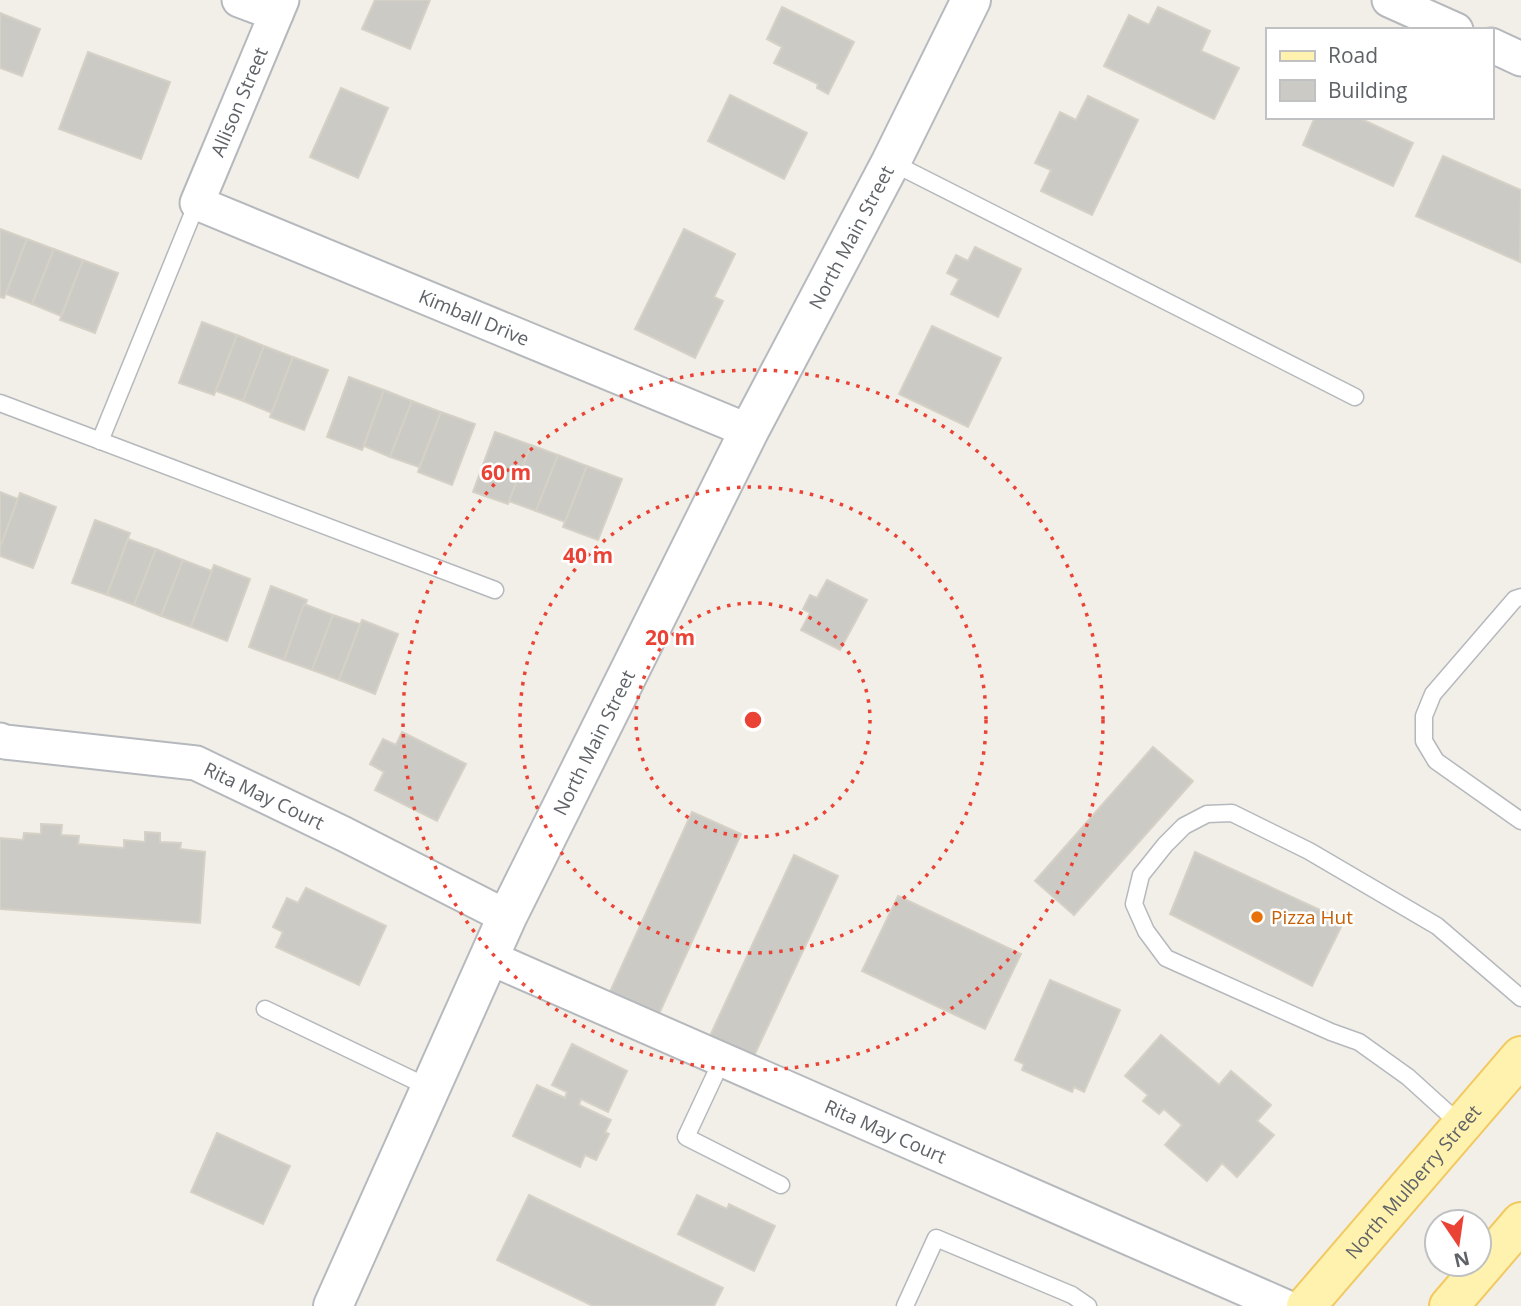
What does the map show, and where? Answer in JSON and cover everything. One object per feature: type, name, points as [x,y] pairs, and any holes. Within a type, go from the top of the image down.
[{"type":"main road","name":"North Mulberry Street","points":[[1306,1306],[1521,1056]]},
{"type":"main road","points":[[1449,1306],[1521,1222]]},
{"type":"street","points":[[239,0],[279,7]]},
{"type":"street","name":"North Main Street","points":[[333,1306],[507,917],[750,431],[891,162],[971,0]]},
{"type":"street","points":[[1389,0],[1452,28]]},
{"type":"street","name":"Allison Street","points":[[197,203],[279,7]]},
{"type":"street","points":[[1493,47],[1521,59]]},
{"type":"street","name":"Kimball Drive","points":[[197,203],[750,431]]},
{"type":"street","name":"Rita May Court","points":[[0,740],[197,763],[507,917]]},
{"type":"street","name":"Rita May Court","points":[[488,957],[1284,1306]]},
{"type":"lane","points":[[891,162],[1355,397]]},
{"type":"lane","points":[[100,441],[197,203]]},
{"type":"lane","points":[[0,403],[495,590]]},
{"type":"lane","points":[[1521,597],[1515,599],[1433,694],[1424,716],[1424,741],[1436,761],[1521,821]]},
{"type":"lane","points":[[1461,1125],[1408,1077],[1359,1042],[1166,958],[1146,931],[1134,904],[1141,875],[1184,826],[1207,814],[1231,813],[1310,851],[1437,926],[1521,998]]},
{"type":"lane","points":[[265,1009],[430,1088]]},
{"type":"lane","points":[[722,1060],[686,1137],[781,1185]]},
{"type":"lane","points":[[905,1306],[936,1238],[1072,1295],[1088,1306]]},
{"type":"building","points":[[375,0],[430,0],[410,49],[362,29]]},
{"type":"building","points":[[782,7],[854,42],[828,94],[817,88],[818,84],[774,63],[782,47],[767,39]]},
{"type":"building","points":[[1158,7],[1210,31],[1201,51],[1239,68],[1214,119],[1104,66],[1129,15],[1149,25]]},
{"type":"building","points":[[0,13],[40,29],[22,76],[0,68]]},
{"type":"building","points":[[88,52],[170,82],[141,159],[59,129]]},
{"type":"building","points":[[341,88],[388,108],[358,178],[310,157]]},
{"type":"building","points":[[730,95],[807,133],[784,179],[708,141]]},
{"type":"building","points":[[1088,96],[1138,120],[1092,215],[1041,191],[1051,170],[1035,163],[1060,112],[1076,120]]},
{"type":"building","points":[[1314,119],[1361,119],[1413,143],[1393,186],[1303,145]]},
{"type":"building","points":[[1443,156],[1521,190],[1520,262],[1416,216]]},
{"type":"building","points":[[0,229],[27,239],[4,298],[0,297]]},
{"type":"building","points":[[684,229],[735,254],[714,297],[723,301],[695,358],[635,329]]},
{"type":"building","points":[[27,239],[54,249],[32,304],[6,294]]},
{"type":"building","points":[[975,247],[1021,269],[998,317],[951,294],[959,279],[947,273],[956,255],[968,261]]},
{"type":"building","points":[[54,249],[83,260],[61,316],[32,304]]},
{"type":"building","points":[[83,260],[118,273],[95,333],[60,320]]},
{"type":"building","points":[[202,322],[237,335],[214,395],[179,383]]},
{"type":"building","points":[[932,326],[1001,358],[968,427],[899,394]]},
{"type":"building","points":[[237,335],[264,346],[243,401],[216,391]]},
{"type":"building","points":[[264,346],[293,357],[272,413],[243,401]]},
{"type":"building","points":[[293,357],[328,370],[304,430],[270,417]]},
{"type":"building","points":[[349,377],[384,390],[362,450],[327,437]]},
{"type":"building","points":[[384,390],[412,401],[390,457],[364,446]]},
{"type":"building","points":[[412,401],[441,412],[419,467],[390,457]]},
{"type":"building","points":[[441,412],[475,424],[452,485],[418,472]]},
{"type":"building","points":[[495,432],[531,445],[508,504],[473,492]]},
{"type":"building","points":[[531,445],[558,455],[536,511],[509,501]]},
{"type":"building","points":[[558,455],[587,466],[565,522],[536,511]]},
{"type":"building","points":[[587,466],[622,479],[598,540],[563,527]]},
{"type":"building","points":[[0,492],[18,499],[0,548]]},
{"type":"building","points":[[20,493],[56,507],[33,568],[0,556],[0,548]]},
{"type":"building","points":[[95,520],[130,533],[107,595],[72,583]]},
{"type":"building","points":[[128,539],[156,549],[134,605],[107,595]]},
{"type":"building","points":[[156,549],[183,560],[161,616],[134,605]]},
{"type":"building","points":[[183,560],[212,571],[191,627],[161,616]]},
{"type":"building","points":[[214,565],[250,579],[227,641],[191,627]]},
{"type":"building","points":[[827,580],[867,600],[840,650],[801,630],[810,613],[803,609],[810,595],[817,598]]},
{"type":"building","points":[[271,586],[307,600],[284,660],[249,647]]},
{"type":"building","points":[[304,604],[333,615],[312,670],[284,660]]},
{"type":"building","points":[[333,615],[360,624],[339,680],[312,670]]},
{"type":"building","points":[[362,620],[398,634],[375,694],[339,680]]},
{"type":"building","points":[[402,732],[466,764],[437,821],[375,790],[384,772],[370,764],[383,739],[396,745]]},
{"type":"building","points":[[1153,747],[1193,781],[1074,915],[1035,881]]},
{"type":"building","points":[[692,812],[741,834],[658,1016],[609,994]]},
{"type":"building","points":[[41,824],[62,825],[61,835],[79,836],[78,844],[124,848],[124,840],[145,842],[145,832],[160,833],[160,842],[181,843],[180,849],[205,852],[200,923],[0,909],[0,838],[23,840],[24,833],[41,834]]},
{"type":"building","name":"Pizza Hut","points":[[1195,852],[1344,921],[1312,986],[1170,914]]},
{"type":"building","points":[[794,855],[838,876],[753,1058],[709,1038]]},
{"type":"building","points":[[306,888],[386,926],[359,985],[276,947],[283,932],[273,927],[287,898],[298,903]]},
{"type":"building","points":[[898,896],[1021,954],[985,1029],[862,971]]},
{"type":"building","points":[[1050,980],[1120,1010],[1084,1092],[1074,1087],[1072,1092],[1022,1070],[1024,1064],[1015,1060]]},
{"type":"building","points":[[1161,1035],[1219,1085],[1231,1071],[1271,1105],[1257,1121],[1274,1135],[1237,1177],[1222,1163],[1207,1181],[1165,1145],[1182,1125],[1164,1109],[1159,1114],[1143,1101],[1148,1095],[1125,1076]]},
{"type":"building","points":[[572,1044],[627,1071],[608,1112],[581,1099],[579,1105],[611,1120],[605,1132],[609,1134],[596,1160],[585,1155],[580,1167],[513,1136],[537,1085],[565,1098],[567,1092],[552,1085]]},
{"type":"building","points":[[217,1133],[290,1166],[263,1224],[191,1192]]},
{"type":"building","points":[[529,1195],[723,1288],[714,1306],[593,1306],[497,1260]]},
{"type":"building","points":[[697,1195],[727,1209],[729,1204],[775,1226],[754,1271],[678,1234]]},
{"type":"place","name":"Pizza Hut","points":[[1257,917]]}]
